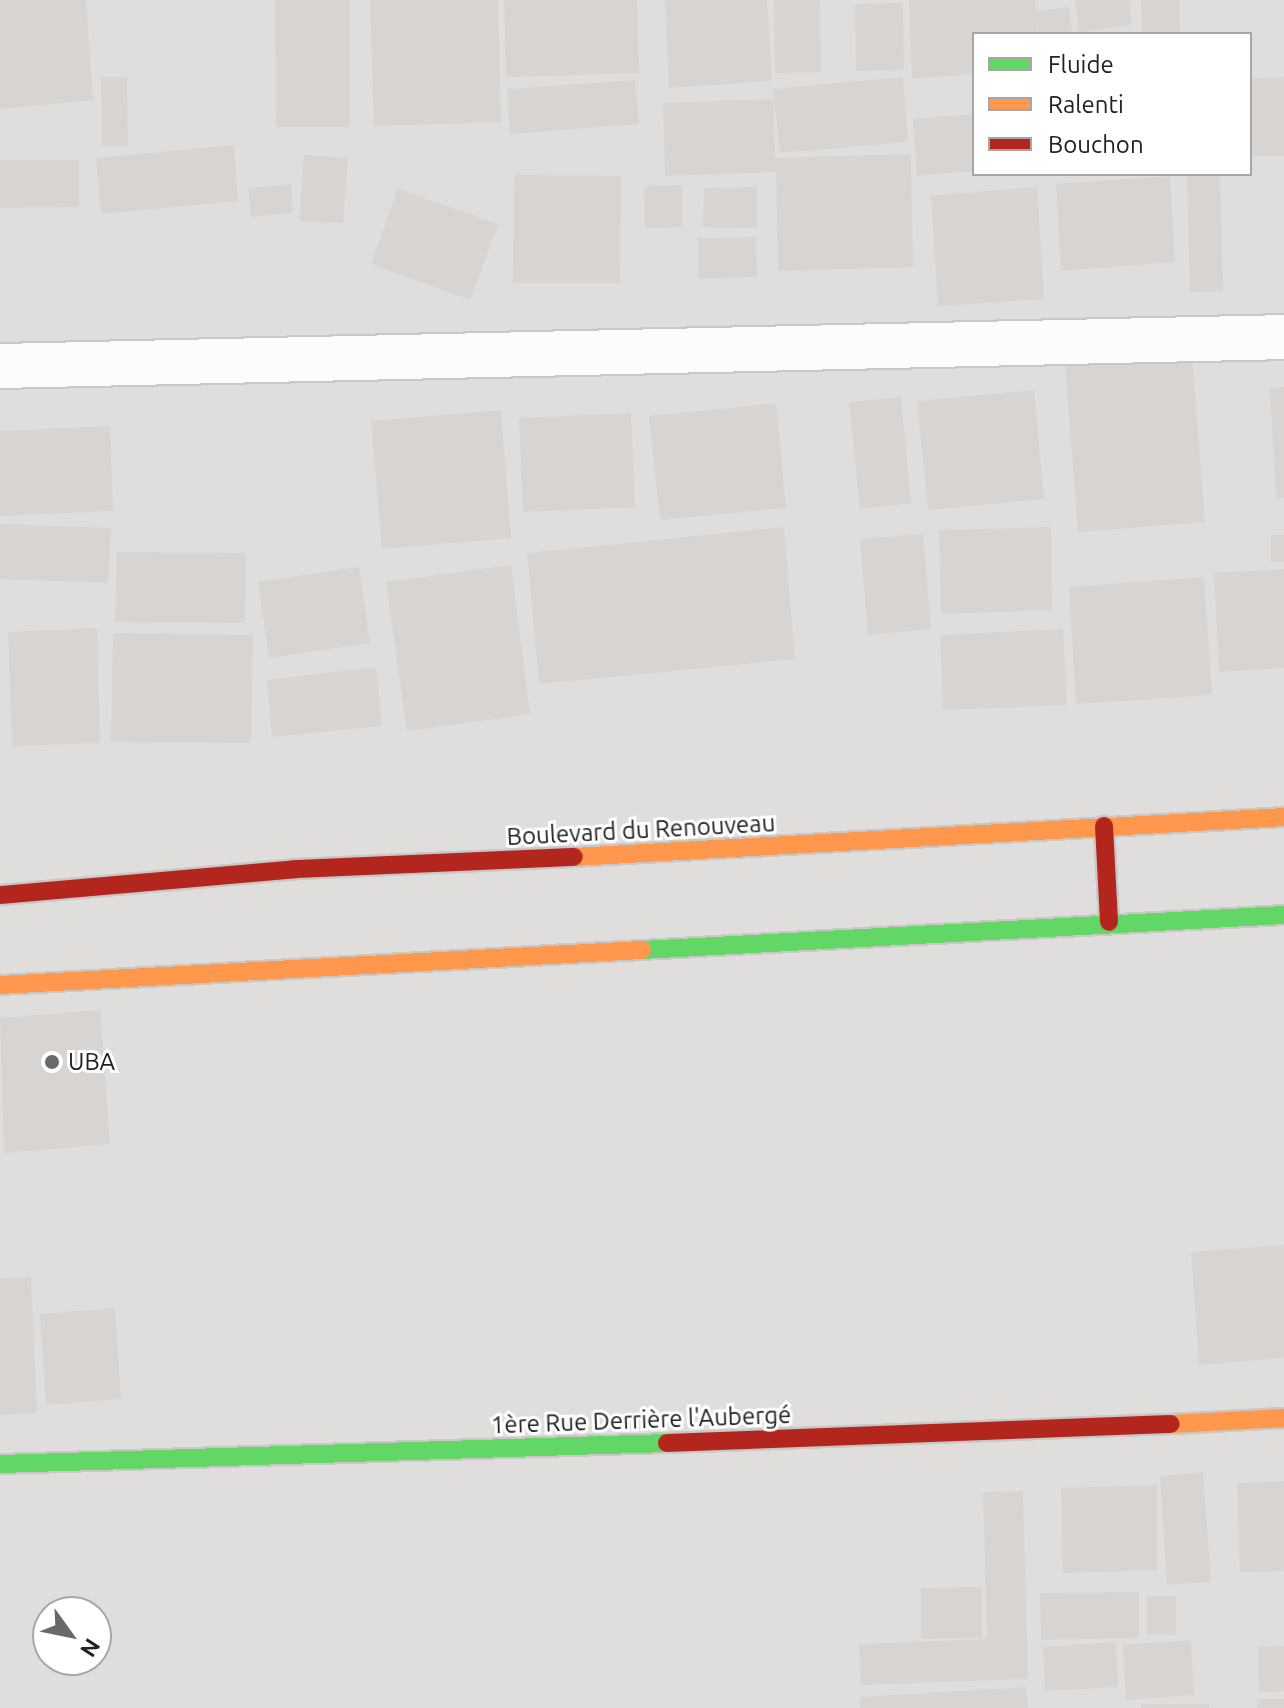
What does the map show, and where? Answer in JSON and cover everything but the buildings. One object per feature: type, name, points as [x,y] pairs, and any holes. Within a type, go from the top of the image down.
[{"type":"main road","name":"Boulevard du Renouveau","points":[[0,895],[295,869],[706,852],[1284,817]]},
{"type":"main road","points":[[1104,826],[1109,922]]},
{"type":"main road","points":[[0,985],[1109,922],[1284,915]]},
{"type":"main road","name":"1ère Rue Derrière l'Aubergé","points":[[0,1464],[1006,1433],[1284,1418]]},
{"type":"street","points":[[0,366],[1284,337]]},
{"type":"shaded area","points":[[0,0],[1284,0],[1284,1708],[0,1708]]},
{"type":"traffic: fast","points":[[642,950],[1284,915]]},
{"type":"traffic: fast","points":[[0,1464],[667,1443]]},
{"type":"traffic: slow","points":[[574,857],[1284,817]]},
{"type":"traffic: slow","points":[[0,985],[642,950]]},
{"type":"traffic: slow","points":[[1171,1424],[1284,1418]]},
{"type":"traffic: jam","points":[[1104,826],[1109,922]]},
{"type":"traffic: jam","points":[[0,895],[295,869],[574,857]]},
{"type":"traffic: jam","points":[[667,1443],[1171,1424]]},
{"type":"place","name":"UBA","points":[[52,1062]]}]
